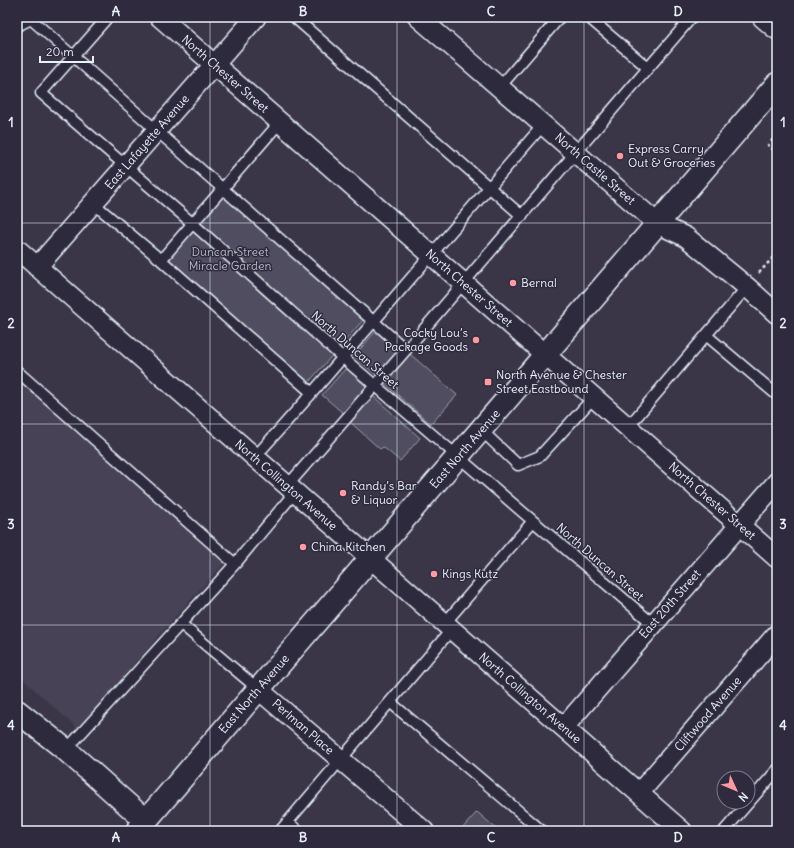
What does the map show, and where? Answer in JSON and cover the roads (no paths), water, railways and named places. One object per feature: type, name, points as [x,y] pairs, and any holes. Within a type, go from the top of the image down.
[{"type":"main road","points":[[764,17],[777,28]]},
{"type":"main road","name":"East North Avenue","points":[[146,828],[258,689],[777,84]]},
{"type":"main road","points":[[17,710],[66,750],[146,828]]},
{"type":"street","name":"North Chester Street","points":[[160,17],[777,558]]},
{"type":"street","name":"East Lafayette Avenue","points":[[38,267],[256,17]]},
{"type":"street","name":"North Castle Street","points":[[418,17],[658,224],[686,237],[747,287],[777,314]]},
{"type":"street","name":"North Collington Avenue","points":[[19,253],[38,267],[682,831]]},
{"type":"street","name":"East 20th Street","points":[[564,727],[777,482]]},
{"type":"street","name":"Cliftwood Avenue","points":[[639,793],[777,634]]},
{"type":"street","name":"Perlman Place","points":[[258,689],[424,831]]},
{"type":"lane","points":[[73,57],[108,17]]},
{"type":"lane","points":[[294,17],[522,216]]},
{"type":"lane","points":[[499,88],[560,17]]},
{"type":"lane","points":[[588,17],[648,68]]},
{"type":"lane","points":[[66,750],[235,564],[292,489],[375,385],[692,17]]},
{"type":"lane","points":[[17,26],[32,18],[73,57],[406,350]]},
{"type":"lane","name":"North Duncan Street","points":[[73,57],[41,93],[126,165],[342,357],[653,624]]},
{"type":"lane","points":[[161,260],[280,122]]},
{"type":"lane","points":[[255,457],[543,125]]},
{"type":"lane","points":[[93,203],[161,260],[312,393]]},
{"type":"lane","points":[[628,427],[747,287]]},
{"type":"lane","points":[[706,335],[777,395]]},
{"type":"lane","points":[[17,371],[235,564]]},
{"type":"lane","points":[[481,430],[518,465],[540,456],[594,398]]},
{"type":"lane","points":[[280,831],[390,702],[448,626],[533,521]]},
{"type":"lane","name":"Perlman Place","points":[[181,624],[258,689]]},
{"type":"lane","points":[[390,702],[542,831]]},
{"type":"lane","points":[[724,831],[777,770]]},
{"type":"lane","points":[[288,822],[298,831]]},
{"type":"place","name":"Express Carry Out & Groceries","points":[[620,156]]},
{"type":"place","name":"Bernal","points":[[513,283]]},
{"type":"place","name":"Cocky Lou’s Package Goods","points":[[476,340]]},
{"type":"place","name":"North Avenue & Chester Street Eastbound","points":[[488,382]]},
{"type":"place","name":"Randy’s Bar & Liquor","points":[[343,493]]},
{"type":"place","name":"China Kitchen","points":[[303,547]]},
{"type":"place","name":"Kings Kutz","points":[[434,574]]},
{"type":"park label","name":"Duncan Street Miracle Garden","points":[[230,259]]}]
